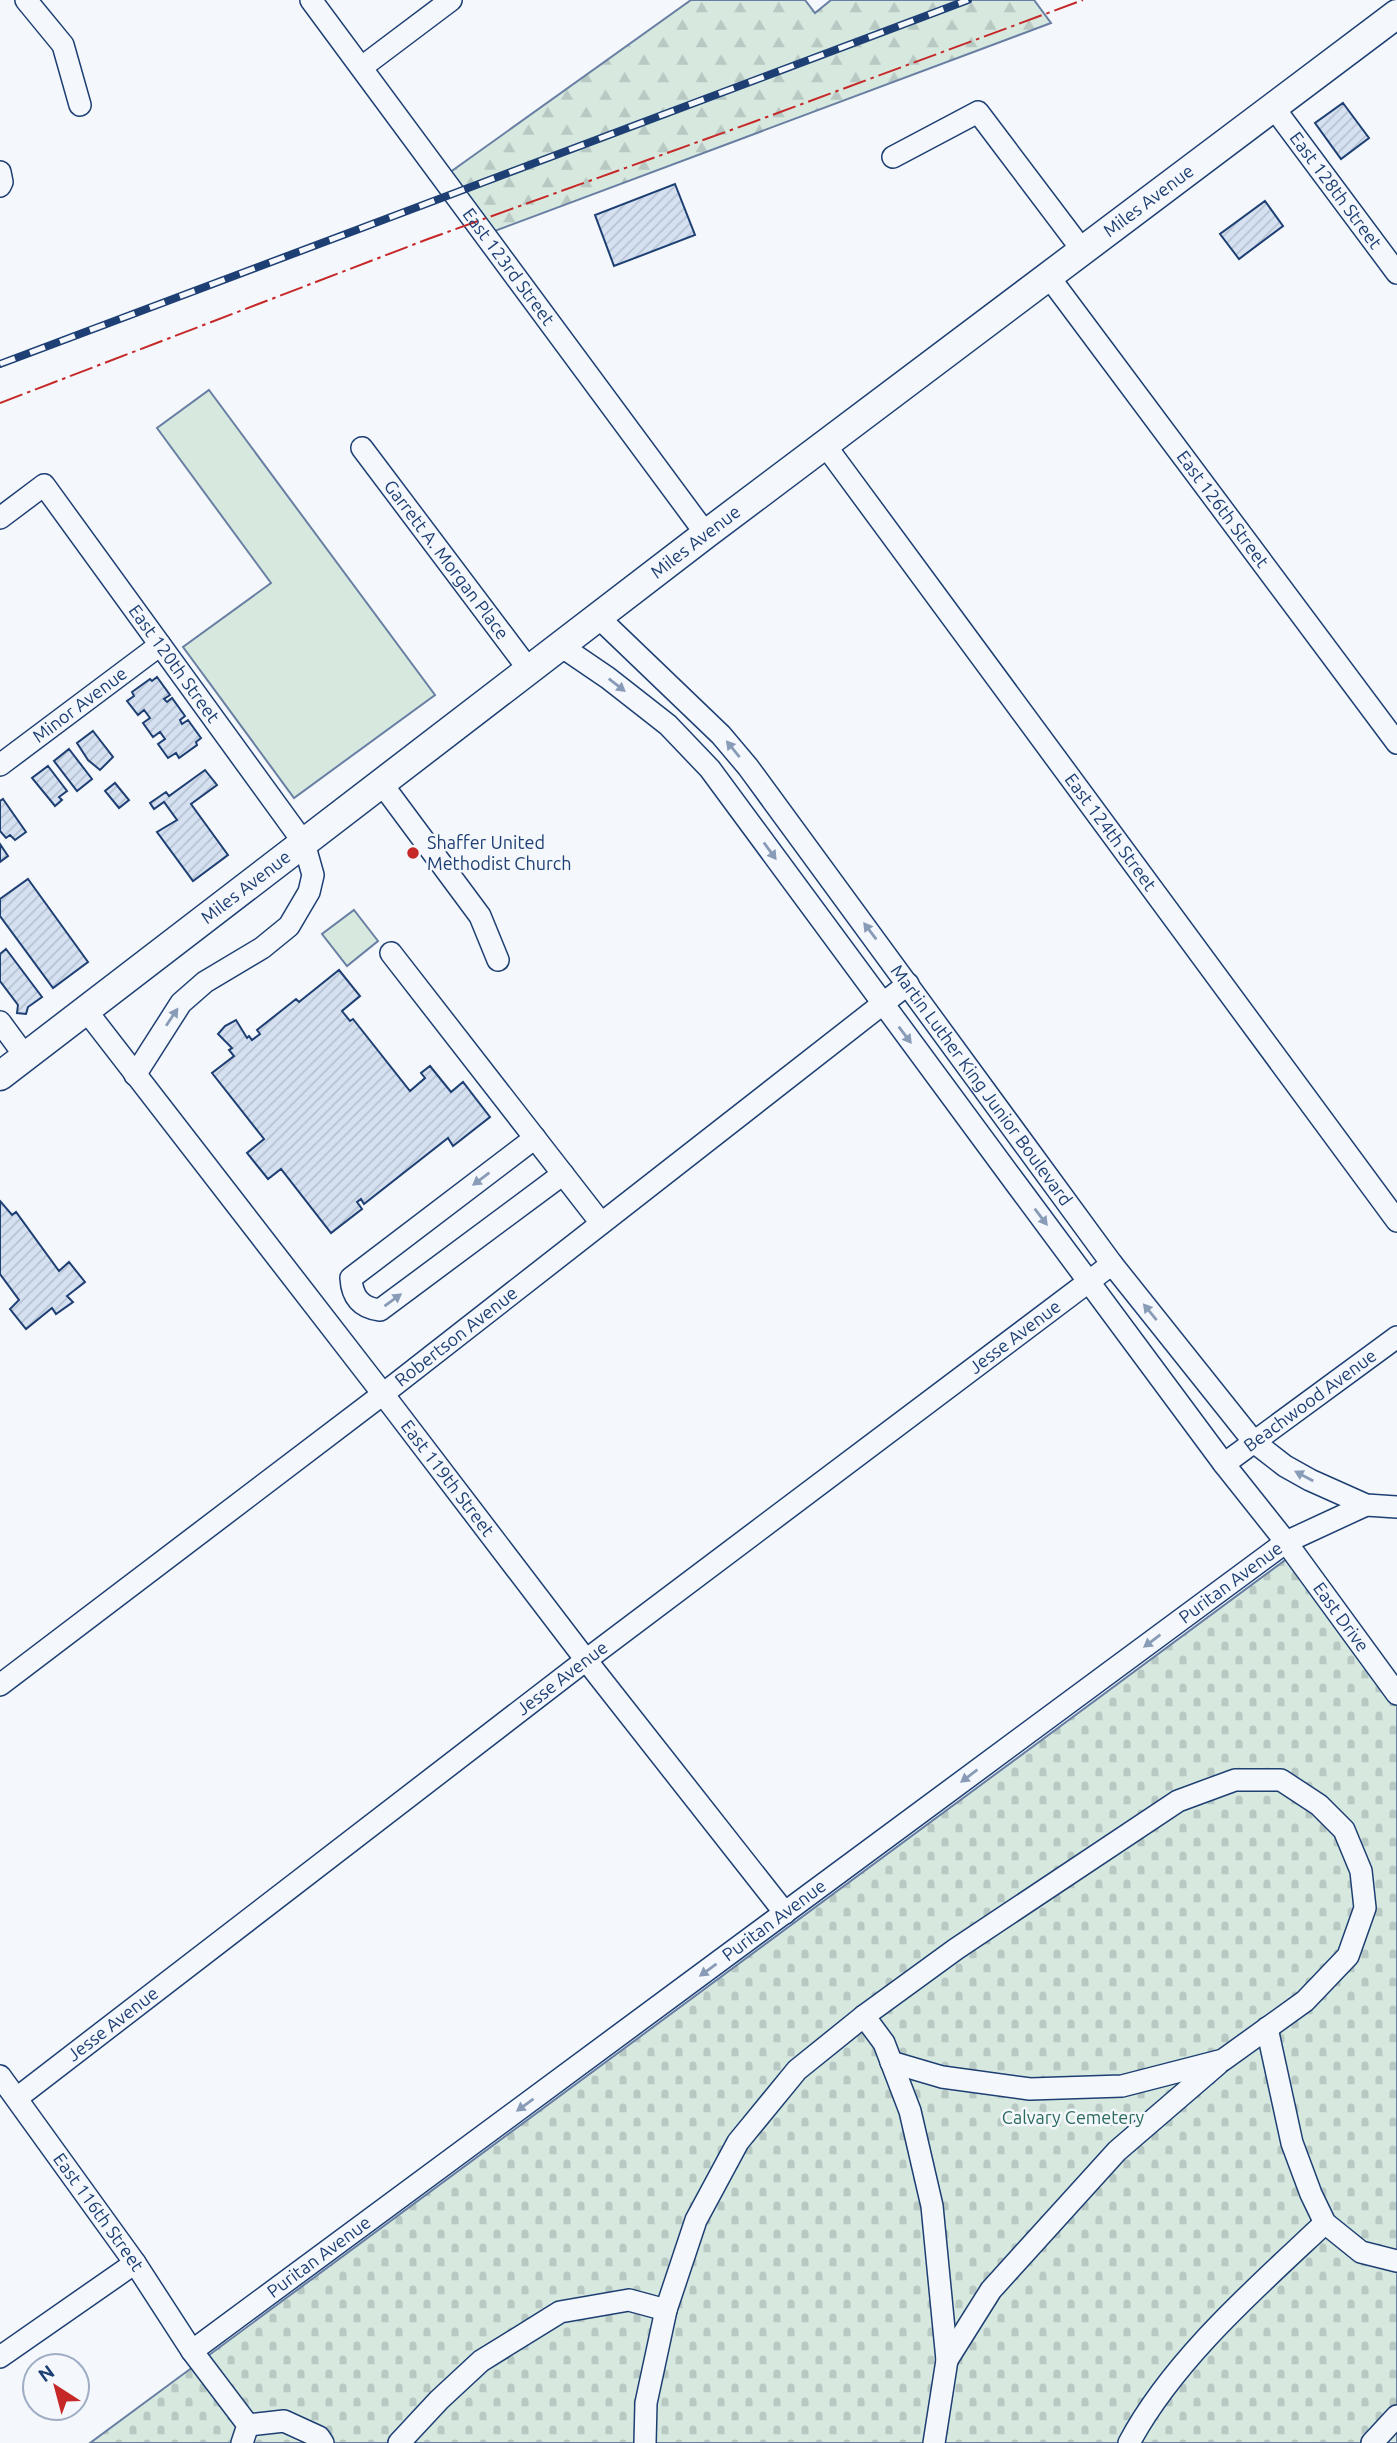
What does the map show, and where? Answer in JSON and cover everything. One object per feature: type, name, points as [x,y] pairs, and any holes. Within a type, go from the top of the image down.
[{"type":"main road","name":"Miles Avenue","points":[[0,1076],[706,534],[1397,14]]},
{"type":"street","points":[[26,0],[63,45],[80,105]]},
{"type":"street","name":"East 123rd Street","points":[[311,0],[706,534]]},
{"type":"street","points":[[362,67],[451,0]]},
{"type":"street","name":"East 128th Street","points":[[1273,108],[1397,273]]},
{"type":"street","points":[[892,157],[978,112],[1083,251]]},
{"type":"street","name":"East 126th Street","points":[[1049,277],[1397,743]]},
{"type":"street","name":"East 124th Street","points":[[825,445],[1397,1221]]},
{"type":"street","name":"Garrett A. Morgan Place","points":[[362,448],[530,670]]},
{"type":"street","name":"East 120th Street","points":[[0,518],[44,485],[304,843]]},
{"type":"street","name":"Martin Luther King Junior Boulevard","points":[[598,617],[721,734],[1112,1264],[1254,1442],[1285,1466],[1366,1505],[1397,1507]]},
{"type":"street","name":"Minor Avenue","points":[[0,765],[160,645]]},
{"type":"street","name":"Martin Luther King Junior Boulevard","points":[[561,646],[608,678],[668,725],[709,769],[1224,1464],[1286,1542]]},
{"type":"street","points":[[382,784],[480,916],[498,960]]},
{"type":"street","points":[[135,1075],[181,1003],[205,982],[262,948],[289,926],[309,892],[313,875],[304,843]]},
{"type":"street","points":[[391,953],[601,1223]]},
{"type":"street","name":"Robertson Avenue","points":[[0,1685],[383,1394],[908,984]]},
{"type":"street","name":"East 119th Street","points":[[85,1009],[586,1660],[785,1913]]},
{"type":"street","points":[[0,1022],[25,1056]]},
{"type":"street","points":[[535,1138],[351,1278],[351,1286],[357,1300],[368,1309],[380,1310],[563,1174]]},
{"type":"street","name":"Jesse Avenue","points":[[16,2098],[586,1660],[1112,1264]]},
{"type":"street","name":"Beachwood Avenue","points":[[1224,1464],[1397,1337]]},
{"type":"street","name":"Puritan Avenue","points":[[192,2351],[1286,1542],[1366,1505]]},
{"type":"street","name":"East Drive","points":[[1286,1542],[1397,1694]]},
{"type":"street","points":[[645,2443],[646,2403],[666,2311],[696,2220],[738,2142],[797,2070],[864,2015],[957,1949],[1178,1801],[1236,1780],[1281,1780],[1319,1805],[1344,1830],[1361,1871],[1365,1908],[1348,1956],[1305,2000],[1223,2060],[1117,2151],[991,2290],[947,2360]]},
{"type":"street","points":[[864,2015],[884,2043],[911,2111],[932,2206],[947,2360],[934,2443]]},
{"type":"street","points":[[1267,2028],[1292,2143],[1325,2223],[1361,2252],[1397,2261]]},
{"type":"street","points":[[891,2062],[942,2077],[1030,2089],[1122,2086],[1223,2060]]},
{"type":"street","name":"East 116th Street","points":[[0,2076],[135,2263],[245,2434]]},
{"type":"street","points":[[1129,2443],[1144,2414],[1192,2355],[1325,2223]]},
{"type":"street","points":[[0,2357],[135,2263]]},
{"type":"street","points":[[399,2443],[439,2400],[481,2361],[560,2312],[629,2300],[666,2311]]},
{"type":"street","points":[[1372,2443],[1397,2416]]},
{"type":"street","points":[[245,2434],[284,2421],[318,2437],[323,2443]]},
{"type":"green space","points":[[691,0],[805,0],[815,13],[831,0],[1034,0],[1051,23],[484,235],[442,178]]},
{"type":"green space","points":[[209,390],[435,695],[294,798],[183,647],[271,583],[157,428]]},
{"type":"green space","points":[[354,910],[378,941],[347,966],[322,934]]},
{"type":"green space","name":"Calvary Cemetery","points":[[1288,1558],[1397,1704],[1397,2443],[90,2443]]},
{"type":"building","points":[[1343,103],[1369,138],[1341,159],[1315,123]]},
{"type":"building","points":[[675,184],[695,235],[614,266],[595,215]]},
{"type":"building","points":[[1265,201],[1283,226],[1239,259],[1220,234]]},
{"type":"building","points":[[157,677],[170,695],[164,699],[167,702],[172,698],[185,716],[180,720],[182,724],[188,720],[201,738],[196,742],[197,745],[179,758],[176,753],[168,758],[158,744],[165,739],[160,732],[153,737],[143,723],[150,718],[144,710],[138,715],[127,701],[134,696],[132,692]]},
{"type":"building","points":[[93,731],[113,757],[100,770],[88,760],[77,743]]},
{"type":"building","points":[[69,749],[92,779],[77,791],[54,761]]},
{"type":"building","points":[[48,766],[67,791],[59,797],[62,800],[55,806],[32,778]]},
{"type":"building","points":[[205,770],[217,785],[191,804],[228,855],[193,881],[157,832],[177,820],[164,802],[154,809],[150,803],[166,792],[169,796]]},
{"type":"building","points":[[115,783],[129,800],[119,808],[105,791]]},
{"type":"building","points":[[3,799],[26,832],[15,840],[10,835],[6,838],[0,831],[0,801]]},
{"type":"building","points":[[0,844],[8,856],[0,862]]},
{"type":"building","points":[[28,879],[88,962],[53,988],[0,916],[0,899]]},
{"type":"building","points":[[6,949],[42,997],[28,1007],[26,1014],[17,1013],[18,1005],[0,981],[0,954]]},
{"type":"building","points":[[339,970],[360,996],[342,1011],[350,1021],[353,1019],[410,1091],[425,1078],[421,1073],[430,1066],[451,1092],[463,1082],[490,1117],[453,1146],[448,1138],[364,1204],[361,1199],[357,1202],[362,1209],[331,1233],[281,1169],[268,1179],[247,1153],[264,1139],[212,1073],[234,1056],[229,1050],[232,1048],[218,1034],[225,1026],[236,1020],[247,1038],[249,1036],[252,1040],[260,1034],[257,1030],[296,999],[299,1002]]},
{"type":"building","points":[[0,1201],[12,1215],[16,1212],[59,1271],[69,1262],[85,1282],[67,1296],[73,1302],[56,1314],[52,1308],[26,1329],[10,1309],[19,1300],[0,1274]]},
{"type":"railway","points":[[0,364],[968,0]]},
{"type":"power","points":[[0,403],[428,239],[1083,0]]},
{"type":"place","name":"Shaffer United Methodist Church","points":[[413,853]]}]
